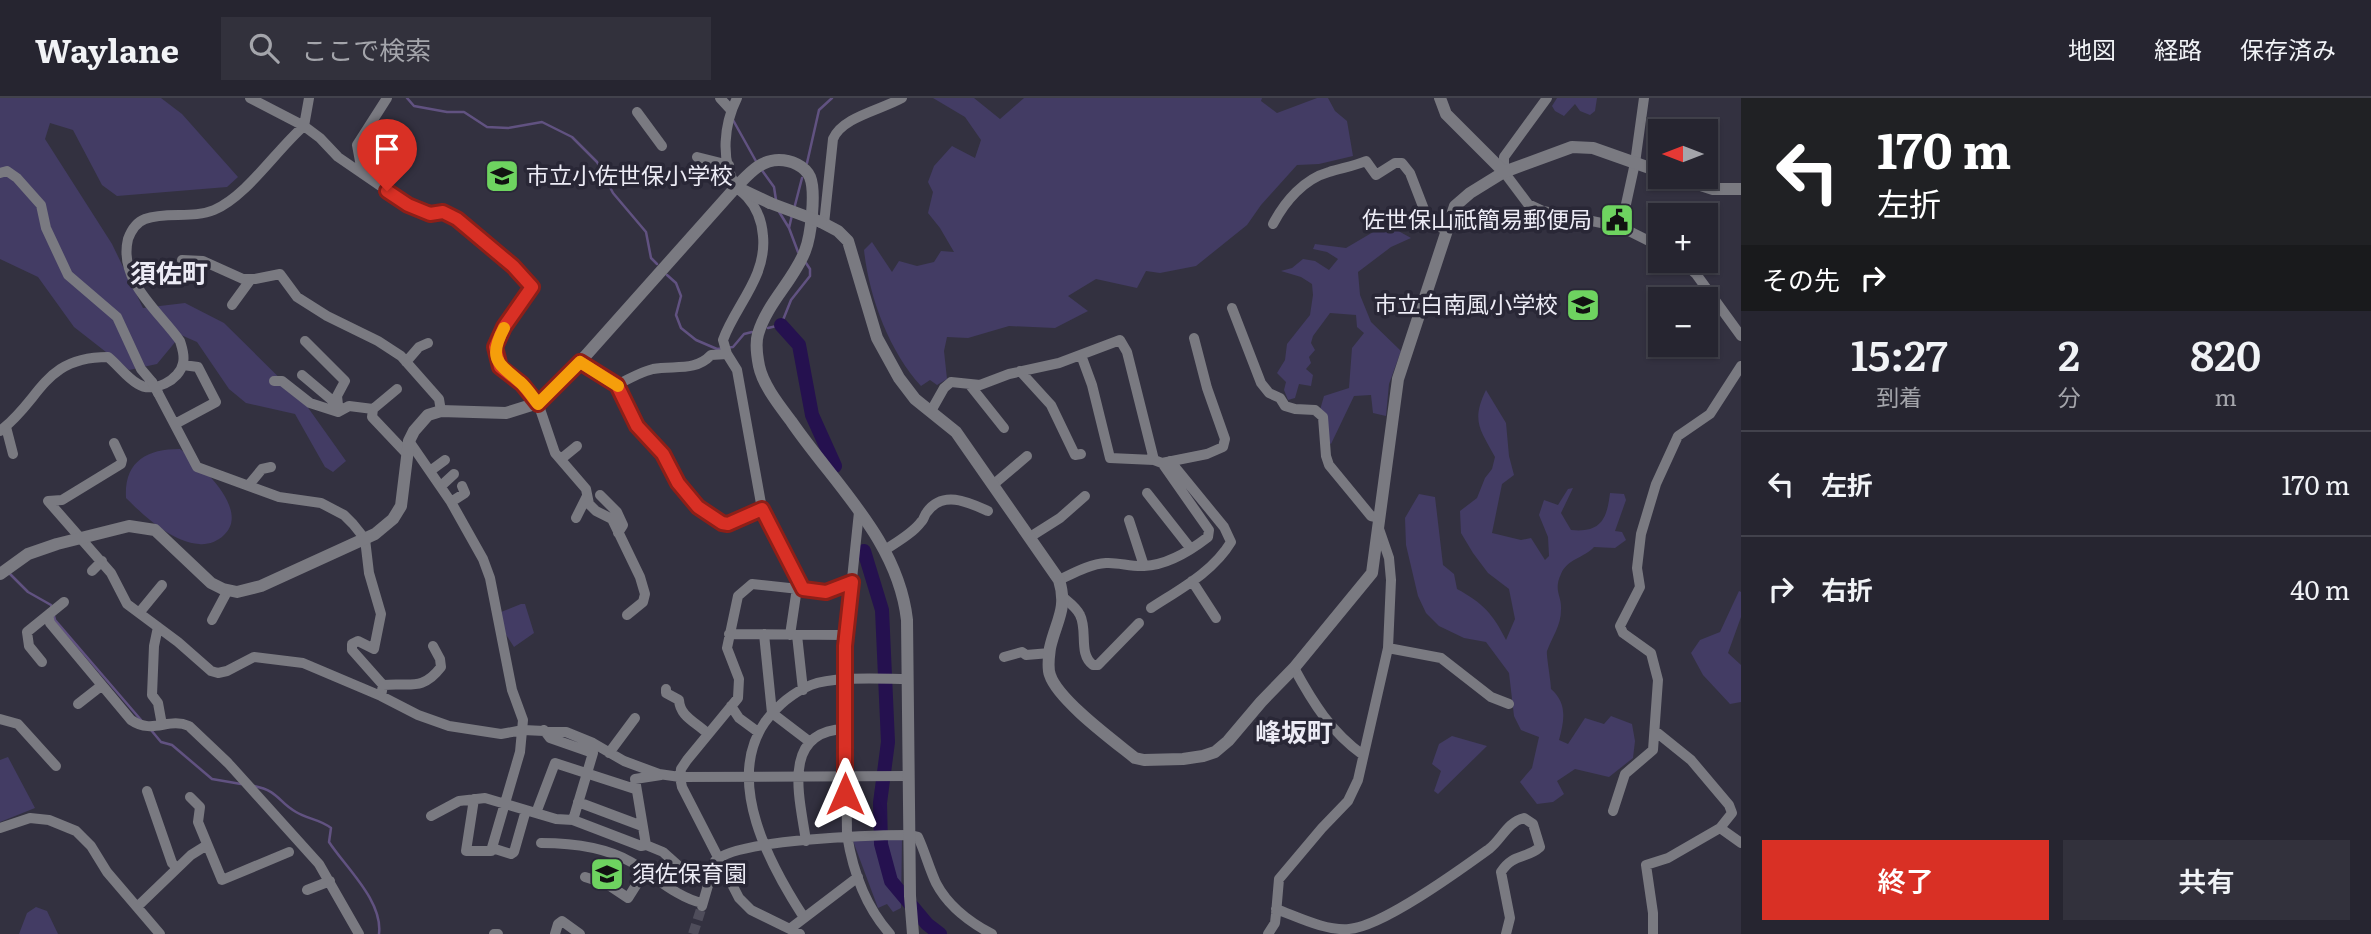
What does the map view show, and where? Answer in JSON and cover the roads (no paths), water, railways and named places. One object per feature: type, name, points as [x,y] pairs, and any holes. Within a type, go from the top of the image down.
[{"type":"street","points":[[250,98],[304,126],[338,157],[408,205],[430,214],[443,212],[457,219],[527,280],[532,287],[504,327],[495,347],[500,367],[522,384],[538,404],[555,453],[586,489],[589,504],[612,519],[640,577],[645,594],[643,602],[627,615]]},
{"type":"street","points":[[13,454],[3,429],[52,376],[65,366],[88,357],[108,357],[137,384],[144,387],[166,383],[177,375],[183,365],[184,352],[180,341],[134,283],[128,262],[127,244],[130,233],[145,219],[200,214],[225,204],[263,170],[304,126],[309,98]]},
{"type":"street","points":[[720,98],[731,110]]},
{"type":"street","points":[[737,98],[725,134],[729,165],[736,187],[748,198],[761,220],[764,239],[757,273],[747,299],[726,330],[723,340],[737,370],[762,509],[800,589],[794,635],[803,690]]},
{"type":"street","points":[[822,223],[836,132],[852,120],[901,98]]},
{"type":"street","points":[[1440,98],[1446,114],[1504,172],[1528,204],[1543,211],[1621,227],[1648,240]]},
{"type":"street","points":[[1504,172],[1504,158],[1547,98]]},
{"type":"street","points":[[1621,227],[1635,163],[1644,98]]},
{"type":"street","points":[[362,172],[357,145],[384,99]]},
{"type":"street","points":[[638,112],[662,146]]},
{"type":"street","points":[[736,187],[822,223],[838,231],[848,241],[877,338],[899,379],[915,399],[956,432],[1059,580],[1064,598],[1061,619],[1050,653],[1050,674],[1056,687],[1114,741],[1135,758],[1144,760],[1190,758],[1215,752],[1294,668],[1372,573],[1398,379],[1454,206],[1504,172],[1572,147],[1593,148],[1648,168]]},
{"type":"street","points":[[697,157],[729,165]]},
{"type":"street","points":[[4,570],[28,554],[130,526],[155,530],[211,583],[237,592],[256,588],[365,539],[393,519],[401,506],[408,448],[420,422],[428,415],[441,411],[506,412],[538,404],[580,362],[736,187],[758,166],[787,160],[799,165],[810,176],[810,236],[802,258],[765,316],[758,335],[759,369],[794,426],[849,495],[886,550],[904,597],[907,620],[910,916],[913,934]]},
{"type":"street","points":[[1273,224],[1281,209],[1308,181],[1366,161],[1376,175],[1395,163],[1402,163],[1418,188],[1427,217],[1446,231]]},
{"type":"street","points":[[0,173],[7,172],[17,178],[41,205],[46,228],[68,275],[117,317],[141,369],[152,382],[197,467],[279,497],[321,502],[344,515],[365,539],[369,573],[381,614],[374,649],[354,641],[352,650],[382,691]]},
{"type":"street","points":[[1718,189],[1741,189]]},
{"type":"street","points":[[182,260],[203,261],[243,279],[279,274],[297,297],[327,316],[393,349],[439,399],[441,411]]},
{"type":"street","points":[[1695,273],[1741,335]]},
{"type":"street","points":[[232,305],[251,279]]},
{"type":"street","points":[[1232,308],[1261,383],[1269,393],[1280,398],[1285,406],[1315,410],[1323,417],[1329,465],[1380,524],[1389,558],[1391,580],[1388,648],[1358,780],[1348,801],[1279,879],[1275,923],[1268,934]]},
{"type":"street","points":[[1082,355],[1110,458],[1162,461],[1216,451],[1223,447],[1225,439],[1207,388],[1194,338]]},
{"type":"street","points":[[931,411],[946,385],[951,382],[980,385],[1020,371],[1059,363],[1120,340],[1127,352],[1162,461],[1209,530],[1208,537],[1191,549],[1159,564],[1093,565],[1059,580]]},
{"type":"street","points":[[305,341],[345,381],[338,396],[341,407]]},
{"type":"street","points":[[406,362],[419,347],[428,343]]},
{"type":"street","points":[[617,385],[654,369],[681,369],[726,351]]},
{"type":"street","points":[[580,362],[617,385],[637,426],[663,454],[678,483],[698,507],[728,524],[762,509]]},
{"type":"street","points":[[175,424],[216,402],[198,367],[183,365]]},
{"type":"street","points":[[1614,811],[1625,774],[1653,750],[1655,731],[1658,680],[1651,653],[1623,634],[1620,626],[1640,587],[1637,568],[1641,534],[1656,484],[1678,436],[1710,414],[1741,366]]},
{"type":"street","points":[[1020,371],[1051,405],[1075,455],[1081,454]]},
{"type":"street","points":[[302,375],[341,407]]},
{"type":"street","points":[[274,381],[282,381],[310,403],[338,412],[341,407],[349,405],[373,409]]},
{"type":"street","points":[[969,384],[1004,428]]},
{"type":"street","points":[[397,389],[373,409],[372,417],[430,471],[475,542],[490,578],[512,690],[523,720],[520,752],[491,851],[466,851],[474,799]]},
{"type":"street","points":[[114,443],[122,460],[121,464],[62,500],[48,500],[102,561],[111,573],[122,598],[211,671],[218,673],[254,657],[303,663],[382,691],[418,715],[462,729],[501,734],[523,730],[566,732],[593,743],[624,761],[663,775],[908,776]]},
{"type":"street","points":[[561,459],[577,446]]},
{"type":"street","points":[[993,484],[1027,456]]},
{"type":"street","points":[[430,471],[444,460]]},
{"type":"street","points":[[1151,608],[1192,581],[1223,555],[1231,542],[1224,527],[1162,461]]},
{"type":"street","points":[[247,486],[262,469],[271,467]]},
{"type":"street","points":[[441,486],[454,474]]},
{"type":"street","points":[[451,502],[465,493],[462,486]]},
{"type":"street","points":[[1147,493],[1191,549]]},
{"type":"street","points":[[600,495],[617,512],[622,525],[618,533]]},
{"type":"street","points":[[576,518],[587,496]]},
{"type":"street","points":[[1030,537],[1060,518],[1085,496]]},
{"type":"street","points":[[886,550],[921,523],[927,511],[949,499],[960,499],[988,511]]},
{"type":"street","points":[[859,512],[846,635],[847,835],[869,909],[890,934]]},
{"type":"street","points":[[1129,520],[1144,566]]},
{"type":"street","points":[[92,571],[102,561]]},
{"type":"street","points":[[1192,581],[1216,613]]},
{"type":"street","points":[[800,934],[751,910],[739,898],[687,799],[680,777],[681,769],[738,698],[739,679],[727,648],[738,596],[752,584],[826,592],[852,582]]},
{"type":"street","points":[[139,613],[162,585]]},
{"type":"street","points":[[212,620],[228,590]]},
{"type":"street","points":[[1064,598],[1080,614],[1085,654],[1093,665],[1098,665],[1139,623]]},
{"type":"street","points":[[42,662],[29,646],[27,632],[64,602]]},
{"type":"street","points":[[48,615],[50,623],[131,720],[147,728],[182,723],[189,726],[237,774],[319,864],[359,934]]},
{"type":"street","points":[[158,627],[154,646],[152,695],[158,703],[162,725]]},
{"type":"street","points":[[730,634],[846,635]]},
{"type":"street","points":[[764,634],[772,713],[810,742]]},
{"type":"street","points":[[382,691],[418,685],[437,672],[441,667],[433,646]]},
{"type":"street","points":[[1388,648],[1441,658],[1491,696],[1509,704]]},
{"type":"street","points":[[1004,657],[1022,653],[1050,653]]},
{"type":"street","points":[[1294,668],[1332,729],[1363,755]]},
{"type":"street","points":[[803,916],[778,877],[757,826],[750,776],[752,746],[758,732],[788,698],[812,685],[845,680],[907,679]]},
{"type":"street","points":[[78,704],[101,686]]},
{"type":"street","points":[[666,689],[666,693],[679,699],[683,715],[692,718],[708,734]]},
{"type":"street","points":[[731,706],[739,718],[758,732]]},
{"type":"street","points":[[0,719],[18,723],[56,766]]},
{"type":"street","points":[[608,753],[630,720]]},
{"type":"street","points":[[806,841],[797,776],[802,753],[810,742],[827,731],[845,729]]},
{"type":"street","points":[[544,730],[550,738],[593,752],[573,820]]},
{"type":"street","points":[[1653,934],[1646,865],[1668,858],[1720,828],[1732,813],[1730,805],[1691,760],[1655,731]]},
{"type":"street","points":[[492,848],[511,854],[514,852],[555,763],[635,789]]},
{"type":"street","points":[[646,845],[635,779],[663,775]]},
{"type":"street","points":[[147,791],[172,863],[177,868]]},
{"type":"street","points":[[190,797],[200,807],[198,822],[222,880],[289,852]]},
{"type":"street","points":[[431,816],[448,805],[485,798],[556,819],[573,820],[641,846],[646,845],[663,852],[682,869],[709,876]]},
{"type":"street","points":[[578,802],[642,826]]},
{"type":"street","points":[[0,828],[30,818],[49,820],[76,831],[91,846],[107,872],[160,934]]},
{"type":"street","points":[[1276,909],[1328,927],[1361,927],[1400,909],[1438,884],[1495,844],[1516,820],[1524,818],[1533,824],[1541,847],[1538,851],[1512,859],[1501,872],[1510,918],[1506,934]]},
{"type":"street","points":[[1720,828],[1741,843]]},
{"type":"street","points":[[717,858],[764,845],[847,835],[918,837],[944,895],[969,921],[992,934]]},
{"type":"street","points":[[541,843],[573,843],[624,858],[702,905],[709,876],[717,858]]},
{"type":"street","points":[[137,907],[177,868],[207,845]]},
{"type":"street","points":[[585,877],[607,884],[628,898],[645,871]]},
{"type":"street","points":[[791,928],[803,916],[858,877]]},
{"type":"street","points":[[307,890],[330,881]]},
{"type":"street","points":[[555,934],[562,921],[580,934]]},
{"type":"waterway","points":[[407,98],[414,106],[464,112],[487,127],[508,128],[542,122],[572,137],[597,162],[613,193],[646,232],[651,258],[657,264]]},
{"type":"waterway","points":[[807,163],[819,110],[832,98]]},
{"type":"waterway","points":[[733,120],[757,163]]},
{"type":"waterway","points":[[761,169],[774,187],[776,200]]},
{"type":"waterway","points":[[794,209],[802,178]]},
{"type":"waterway","points":[[778,210],[789,228]]},
{"type":"waterway","points":[[792,215],[789,228],[798,252]]},
{"type":"waterway","points":[[768,328],[781,325],[791,300],[810,276],[806,263]]},
{"type":"waterway","points":[[667,275],[676,283],[681,296],[676,315],[681,328],[696,340],[717,349],[733,347],[744,334],[752,332]]},
{"type":"waterway","points":[[781,325],[799,345],[812,415],[835,466]]},
{"type":"waterway","points":[[864,551],[882,610],[888,742],[880,803],[881,844],[891,881],[927,924],[940,934]]},
{"type":"waterway","points":[[10,574],[28,592],[51,605],[52,609]]},
{"type":"waterway","points":[[54,616],[141,720]]},
{"type":"waterway","points":[[151,730],[161,742],[172,745],[212,779],[241,784]]},
{"type":"waterway","points":[[254,786],[269,791],[296,812],[331,828],[329,842],[369,897],[379,922],[379,934]]},
{"type":"tunnel","points":[[693,934],[702,906]]},
{"type":"place","name":"市立小佐世保小学校","points":[[502,176]]},
{"type":"place","name":"佐世保山祇簡易郵便局","points":[[1617,220]]},
{"type":"place","name":"市立白南風小学校","points":[[1583,305]]},
{"type":"place","name":"須佐保育園","points":[[607,874]]},
{"type":"district","name":"須佐町","points":[[169,274]]},
{"type":"district","name":"峰坂町","points":[[1294,733]]}]
